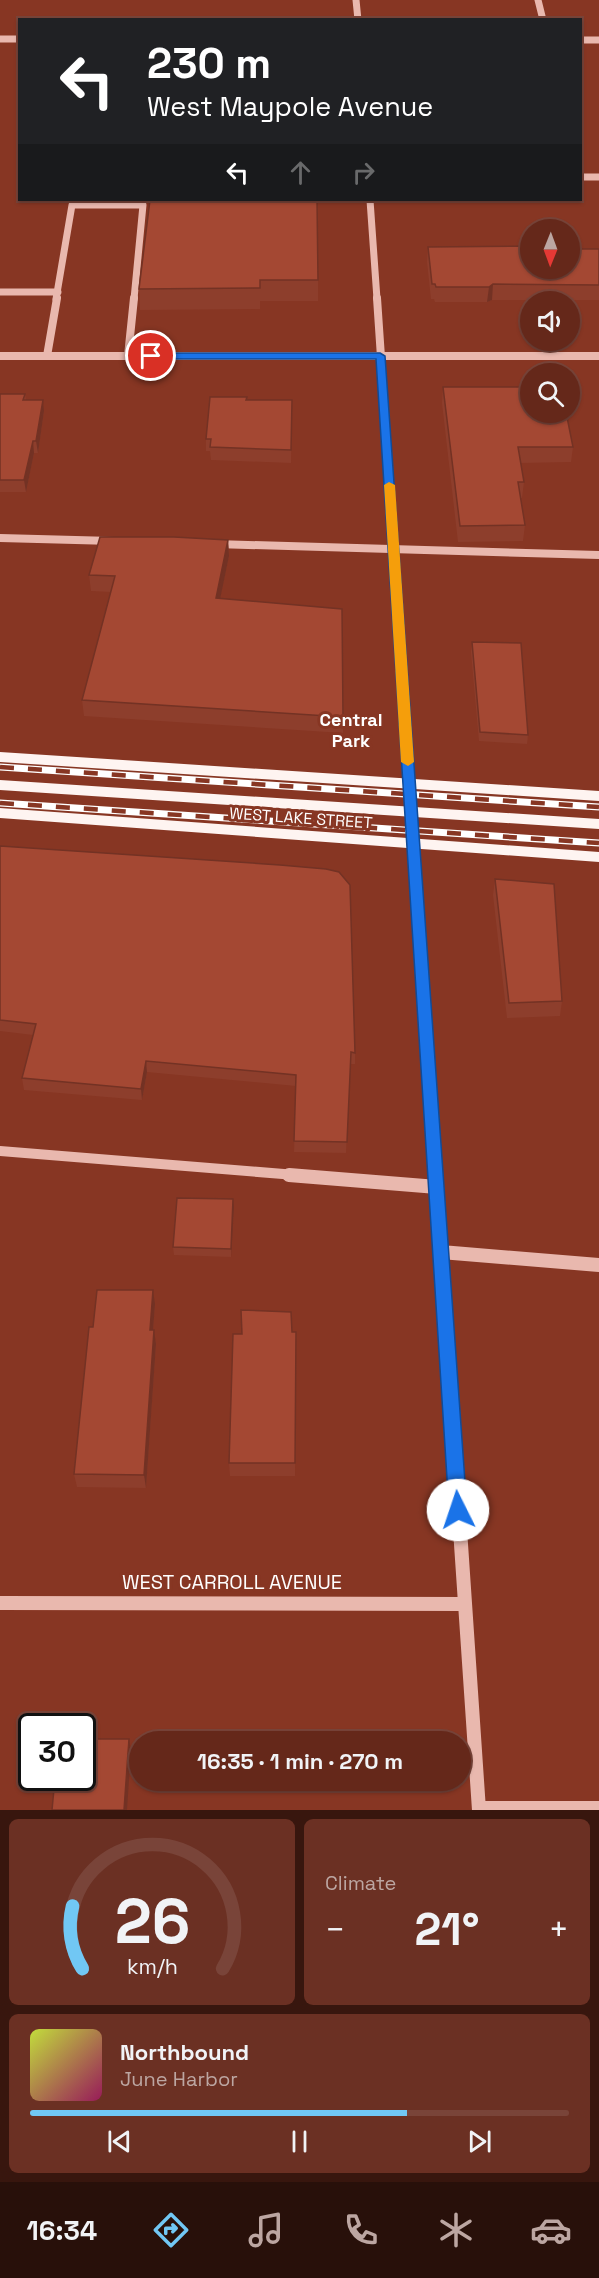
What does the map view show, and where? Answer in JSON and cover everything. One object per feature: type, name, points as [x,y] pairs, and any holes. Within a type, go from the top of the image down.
[{"type":"main road","points":[[0,757],[599,796]]},
{"type":"main road","name":"WEST LAKE STREET","points":[[0,785],[599,824]]},
{"type":"main road","name":"WEST LAKE STREET","points":[[0,813],[599,858]]},
{"type":"street","points":[[356,0],[358,18]]},
{"type":"street","points":[[538,0],[542,18]]},
{"type":"street","points":[[0,39],[18,39]]},
{"type":"street","points":[[582,40],[599,40]]},
{"type":"street","points":[[582,177],[599,177]]},
{"type":"street","points":[[370,201],[479,1809],[599,1808]]},
{"type":"street","points":[[47,356],[72,205],[143,205],[128,356]]},
{"type":"street","points":[[0,292],[57,292]]},
{"type":"street","points":[[0,356],[599,356]]},
{"type":"street","points":[[0,537],[119,541]]},
{"type":"street","points":[[202,543],[599,555]]},
{"type":"street","points":[[0,1151],[437,1186]]},
{"type":"street","points":[[441,1252],[599,1264]]},
{"type":"street","name":"WEST CARROLL AVENUE","points":[[0,1603],[465,1604]]},
{"type":"building","points":[[150,201],[317,201],[318,280],[260,280],[260,288],[139,289]]},
{"type":"building","points":[[520,246],[520,279],[580,279],[580,249],[599,249],[599,285],[493,284],[489,287],[436,287],[432,284],[428,247]]},
{"type":"building","points":[[443,387],[520,387],[520,423],[568,423],[573,447],[518,447],[524,482],[518,482],[525,525],[460,526]]},
{"type":"building","points":[[0,394],[25,394],[23,400],[43,400],[36,441],[33,441],[24,480],[0,480]]},
{"type":"building","points":[[210,397],[292,400],[291,450],[210,447],[211,439],[206,439]]},
{"type":"building","points":[[100,537],[228,540],[216,598],[342,609],[343,717],[82,700],[115,576],[89,575]]},
{"type":"building","points":[[472,642],[521,643],[528,735],[480,732]]},
{"type":"building","points":[[0,846],[280,865],[339,872],[350,885],[355,1053],[351,1052],[347,1142],[294,1141],[296,1075],[146,1061],[141,1089],[22,1078],[36,1024],[0,1020]]},
{"type":"building","points":[[495,879],[554,884],[562,1001],[509,1003]]},
{"type":"building","points":[[177,1198],[233,1199],[231,1249],[173,1247]]},
{"type":"building","points":[[97,1290],[153,1290],[150,1330],[154,1330],[144,1475],[74,1474],[89,1327],[93,1327]]},
{"type":"building","points":[[241,1310],[291,1312],[292,1332],[296,1332],[295,1463],[229,1463],[233,1334],[242,1334]]},
{"type":"building","points":[[96,1739],[129,1739],[124,1810],[52,1810],[54,1791],[96,1791]]},
{"type":"railway","points":[[0,767],[599,807]]},
{"type":"railway","points":[[0,803],[599,843]]},
{"type":"slow traffic","points":[[389,485],[408,762]]},
{"type":"district","name":"Central Park","points":[[351,729]]},
{"type":"route","points":[[151,356],[380,356],[458,1510]]}]
